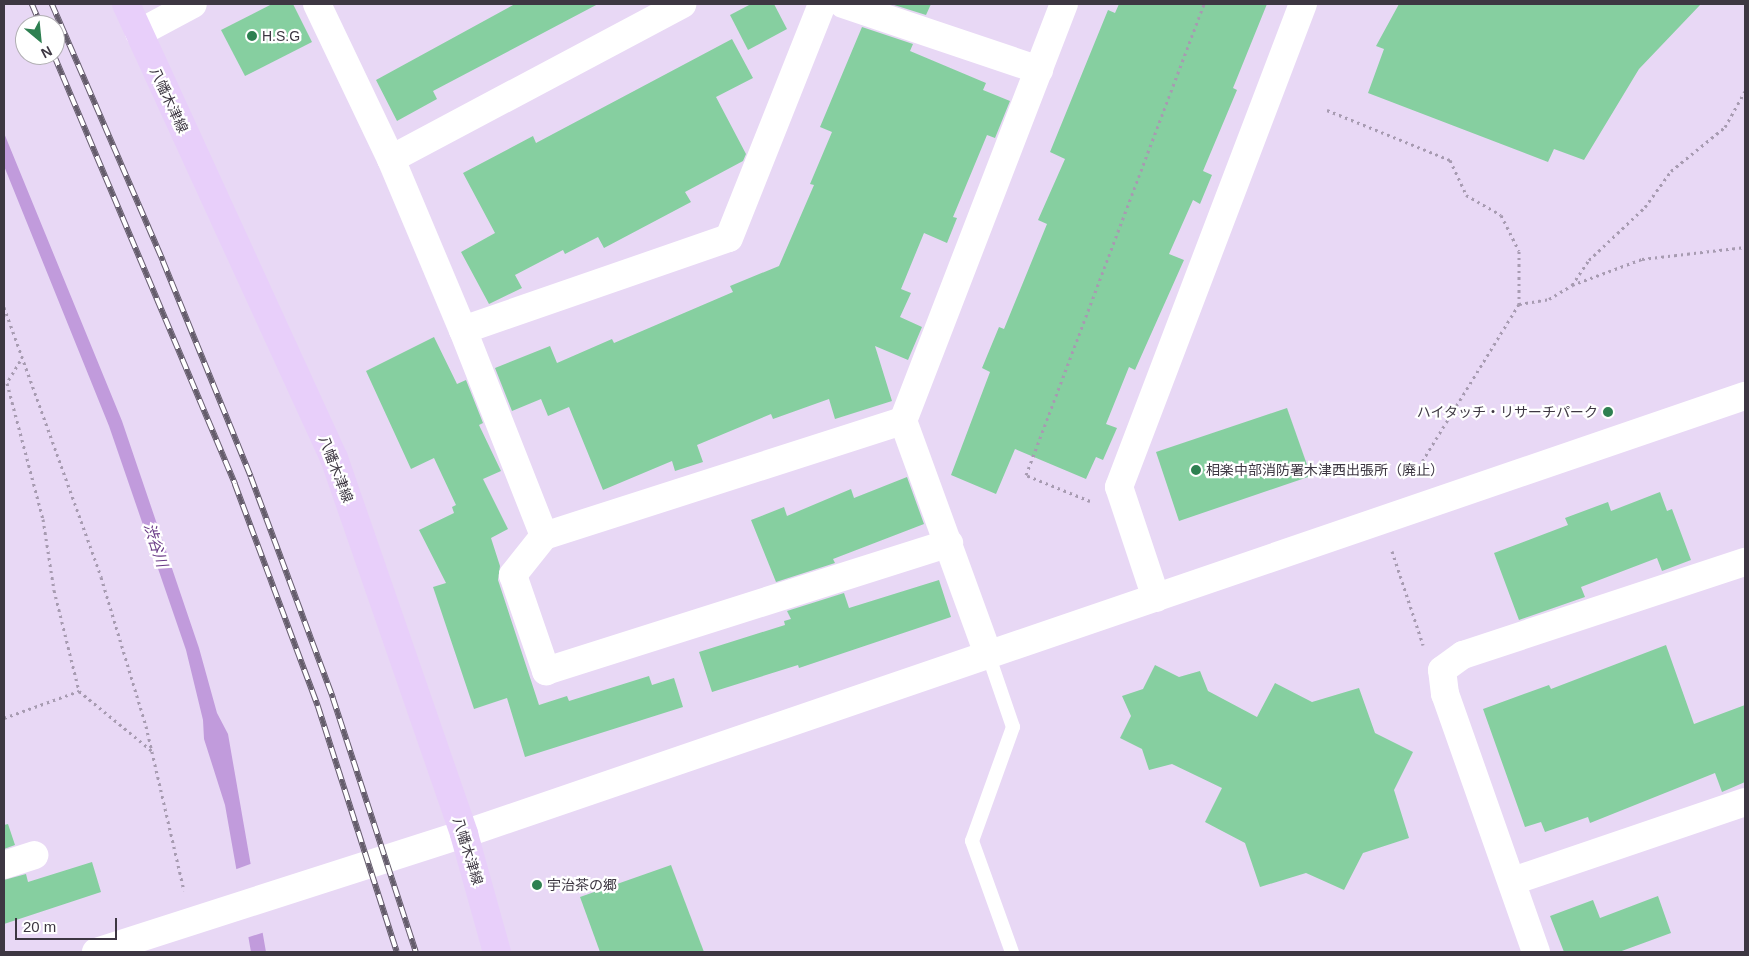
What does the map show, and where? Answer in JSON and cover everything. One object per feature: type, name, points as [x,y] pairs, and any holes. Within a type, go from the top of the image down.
[{"type":"main road","name":"八幡木津線","points":[[126,4],[334,458],[464,834],[497,952]]},
{"type":"street","points":[[138,32],[192,4]]},
{"type":"street","points":[[317,4],[390,159],[464,330],[544,536]]},
{"type":"street","points":[[390,159],[682,4]]},
{"type":"street","points":[[464,330],[729,238],[822,4]]},
{"type":"street","points":[[843,4],[1039,70]]},
{"type":"street","points":[[988,654],[949,543],[902,422],[1064,4]]},
{"type":"street","points":[[1156,598],[1120,487],[1303,4]]},
{"type":"street","points":[[96,952],[464,834],[1745,396]]},
{"type":"street","points":[[902,422],[544,536],[513,575],[546,671],[949,543]]},
{"type":"street","points":[[1536,952],[1513,881],[1445,694],[1442,670],[1464,655],[1745,562]]},
{"type":"street","points":[[1513,881],[1745,802]]},
{"type":"street","points":[[4,865],[34,855]]},
{"type":"lane","points":[[988,654],[1013,727],[972,841],[1012,952]]},
{"type":"path","points":[[1124,500],[1103,507],[1026,475],[1204,4]]},
{"type":"path","points":[[1572,285],[1589,260],[1645,207],[1671,170],[1725,127],[1745,91]]},
{"type":"path","points":[[1327,110],[1450,160],[1466,195],[1501,215],[1519,251],[1519,304],[1411,478]]},
{"type":"path","points":[[1519,304],[1549,299],[1572,285],[1642,259],[1745,247]]},
{"type":"path","points":[[4,308],[15,332],[21,360],[67,476],[101,577],[152,751],[185,896]]},
{"type":"path","points":[[21,360],[7,383],[43,519],[54,590],[79,691],[152,751]]},
{"type":"path","points":[[1392,550],[1425,651],[1442,670]]},
{"type":"path","points":[[4,718],[79,691]]},
{"type":"water","name":"渋谷川","points":[[4,133],[122,421],[199,648],[217,713],[228,734],[266,952],[251,952],[225,805],[204,739],[203,720],[186,650],[109,426],[4,166]]},
{"type":"pier","points":[[253,863],[265,932],[246,938],[234,870]]},
{"type":"building","points":[[272,4],[293,4],[312,42],[245,76],[221,30]]},
{"type":"building","points":[[515,4],[598,4],[433,91],[437,99],[397,121],[376,80]]},
{"type":"building","points":[[751,4],[774,4],[787,29],[748,50],[730,15]]},
{"type":"building","points":[[891,4],[931,4],[926,15]]},
{"type":"building","points":[[1119,4],[1267,4],[1233,88],[1237,90],[1203,171],[1212,175],[1200,204],[1193,200],[1169,254],[1184,260],[1135,370],[1129,367],[1106,424],[1117,428],[1103,460],[1096,457],[1086,479],[1015,449],[996,494],[951,475],[990,372],[982,368],[999,327],[1004,329],[1047,224],[1038,220],[1065,159],[1050,152],[1108,10],[1115,13]]},
{"type":"building","points":[[1399,4],[1701,4],[1639,69],[1584,160],[1554,149],[1548,162],[1368,93],[1384,49],[1376,46]]},
{"type":"building","points":[[862,27],[913,44],[910,51],[986,83],[983,90],[1010,101],[995,138],[987,135],[953,217],[957,218],[947,243],[924,233],[901,289],[911,293],[900,317],[922,327],[908,360],[875,346],[892,401],[835,419],[829,399],[773,419],[771,414],[697,445],[703,462],[675,471],[672,461],[603,490],[569,407],[548,416],[541,399],[512,411],[495,368],[550,346],[557,363],[612,339],[614,343],[733,292],[730,286],[779,266],[814,185],[810,184],[832,132],[820,127]]},
{"type":"building","points":[[732,39],[753,78],[716,97],[746,154],[743,161],[685,192],[691,202],[604,248],[598,237],[565,254],[563,250],[515,275],[522,288],[489,304],[461,252],[495,233],[463,173],[533,136],[536,143]]},
{"type":"building","points":[[434,337],[457,384],[466,380],[483,423],[479,425],[501,471],[483,479],[508,529],[491,538],[500,566],[498,580],[539,705],[567,696],[569,701],[649,676],[652,685],[674,678],[683,707],[525,757],[507,698],[474,709],[433,587],[446,583],[419,530],[454,513],[452,507],[456,505],[434,458],[411,469],[366,371]]},
{"type":"building","points":[[1287,408],[1311,476],[1179,521],[1156,452]]},
{"type":"building","points":[[907,477],[924,524],[833,559],[835,563],[776,582],[751,520],[784,507],[787,516],[851,489],[854,498]]},
{"type":"building","points":[[1660,492],[1667,511],[1672,509],[1691,560],[1662,571],[1657,558],[1581,587],[1585,597],[1519,620],[1494,553],[1568,525],[1565,518],[1608,502],[1611,511]]},
{"type":"building","points":[[939,580],[951,617],[799,668],[798,665],[712,692],[699,652],[785,625],[784,621],[791,619],[787,611],[844,593],[849,608]]},
{"type":"building","points":[[1666,645],[1694,724],[1745,705],[1745,782],[1722,792],[1715,773],[1590,823],[1588,817],[1545,832],[1541,822],[1525,827],[1483,709],[1549,685],[1551,689]]},
{"type":"building","points":[[1155,665],[1179,677],[1200,671],[1208,691],[1257,717],[1275,683],[1312,702],[1359,688],[1375,733],[1413,752],[1394,790],[1409,838],[1363,853],[1344,890],[1306,873],[1260,887],[1245,843],[1205,822],[1222,788],[1172,764],[1149,770],[1142,749],[1120,738],[1131,716],[1122,696],[1143,689]]},
{"type":"building","points":[[8,824],[15,845],[4,849],[4,825]]},
{"type":"building","points":[[92,862],[101,892],[4,924],[4,880],[26,874],[28,882]]},
{"type":"building","points":[[671,865],[704,952],[600,952],[580,897]]},
{"type":"building","points":[[1658,896],[1671,933],[1619,952],[1564,952],[1550,916],[1593,900],[1600,918]]},
{"type":"railway","points":[[32,4],[37,15]]},
{"type":"railway","points":[[52,4],[163,261],[251,477],[333,698],[416,952]]},
{"type":"railway","points":[[58,65],[235,484],[318,706],[397,952]]},
{"type":"place","name":"H.S.G","points":[[252,36]]},
{"type":"place","name":"ハイタッチ・リサーチパーク","points":[[1608,412]]},
{"type":"place","name":"相楽中部消防署木津西出張所（廃止）","points":[[1196,470]]},
{"type":"place","name":"宇治茶の郷","points":[[537,885]]}]
